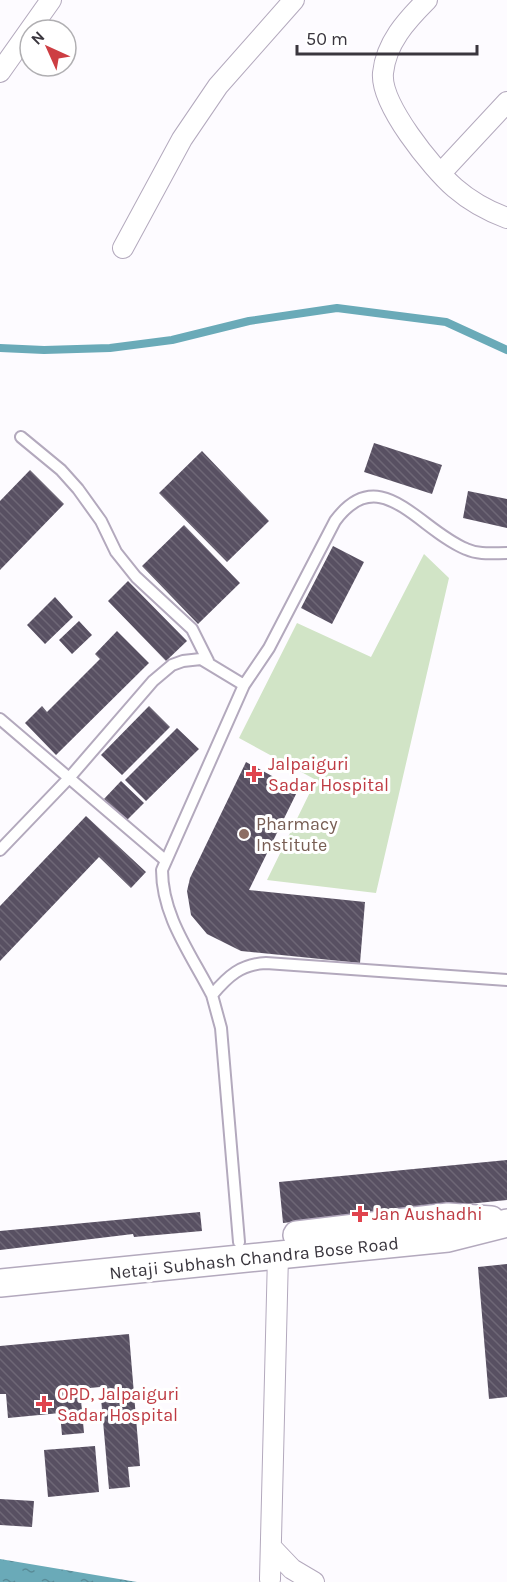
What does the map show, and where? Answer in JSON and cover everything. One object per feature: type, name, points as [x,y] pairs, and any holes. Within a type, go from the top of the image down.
[{"type":"street","points":[[0,72],[51,0]]},
{"type":"street","points":[[123,248],[182,139],[218,86],[294,0]]},
{"type":"street","points":[[427,0],[393,40],[383,74],[384,93],[392,111],[454,188],[477,204],[507,218]]},
{"type":"street","points":[[441,173],[507,102]]},
{"type":"street","name":"Netaji Subhash Chandra Bose Road","points":[[0,1265],[239,1242],[448,1217],[507,1222]]},
{"type":"street","name":"Netaji Subhash Chandra Bose Road","points":[[0,1283],[448,1238],[507,1222]]},
{"type":"street","points":[[270,1579],[278,1256]]},
{"type":"street","points":[[271,1547],[292,1569],[314,1582]]},
{"type":"lane","points":[[21,437],[62,470],[78,489],[101,520],[116,552],[136,577],[192,629],[208,661]]},
{"type":"lane","points":[[239,1242],[221,1028],[212,995],[166,904],[162,882],[165,860],[244,685],[269,648],[334,521],[343,510],[362,496],[372,495],[393,501],[451,542],[468,551],[488,554],[507,553]]},
{"type":"lane","points":[[0,850],[70,777],[162,673],[192,658],[208,661],[244,685]]},
{"type":"lane","points":[[0,719],[165,860]]},
{"type":"lane","points":[[212,995],[238,970],[250,964],[266,963],[507,981]]},
{"type":"green space","points":[[424,554],[449,578],[376,893],[267,880],[316,780],[239,738],[297,623],[371,657]]},
{"type":"water","points":[[0,1559],[137,1582],[0,1582]]},
{"type":"building","points":[[374,443],[442,465],[432,494],[364,472]]},
{"type":"building","points":[[202,451],[269,521],[227,562],[159,493]]},
{"type":"building","points":[[30,470],[64,504],[0,570],[0,501]]},
{"type":"building","points":[[468,491],[507,499],[507,528],[463,518]]},
{"type":"building","points":[[184,525],[240,583],[198,624],[142,566]]},
{"type":"building","points":[[333,546],[364,562],[332,624],[301,608]]},
{"type":"building","points":[[128,581],[187,641],[166,661],[108,601]]},
{"type":"building","points":[[55,597],[73,617],[45,644],[27,625]]},
{"type":"building","points":[[79,621],[92,635],[72,654],[59,640]]},
{"type":"building","points":[[117,631],[149,663],[56,755],[25,723],[42,706],[47,712],[100,659],[95,654]]},
{"type":"building","points":[[149,706],[170,727],[122,775],[101,755]]},
{"type":"building","points":[[177,728],[199,749],[146,801],[125,780]]},
{"type":"building","name":"Pharmacy Institute","points":[[246,762],[298,790],[249,890],[365,902],[360,963],[241,951],[207,934],[191,915],[187,891],[190,878]]},
{"type":"building","points":[[121,781],[144,803],[126,821],[104,799]]},
{"type":"building","points":[[86,816],[146,872],[131,888],[99,857],[0,961],[0,906]]},
{"type":"building","points":[[507,1160],[507,1200],[283,1223],[279,1182]]},
{"type":"building","points":[[200,1212],[202,1231],[134,1237],[133,1234],[0,1250],[0,1231]]},
{"type":"building","points":[[507,1264],[507,1397],[489,1399],[478,1267]]},
{"type":"building","name":"OPD, Jalpaiguri Sadar Hospital","points":[[129,1334],[140,1466],[128,1467],[130,1487],[109,1489],[100,1387],[80,1389],[84,1433],[62,1435],[60,1413],[8,1418],[6,1394],[0,1394],[0,1346]]},
{"type":"building","points":[[95,1446],[99,1492],[48,1497],[44,1450]]},
{"type":"building","points":[[0,1499],[34,1501],[32,1527],[0,1525]]},
{"type":"waterway","points":[[0,348],[44,350],[110,348],[172,340],[249,321],[337,308],[446,322],[507,350]]},
{"type":"place","name":"Jalpaiguri Sadar Hospital","points":[[254,774]]},
{"type":"place","name":"Pharmacy Institute","points":[[244,834]]},
{"type":"place","name":"Jan Aushadhi","points":[[360,1214]]},
{"type":"place","name":"OPD, Jalpaiguri Sadar Hospital","points":[[44,1404]]}]
